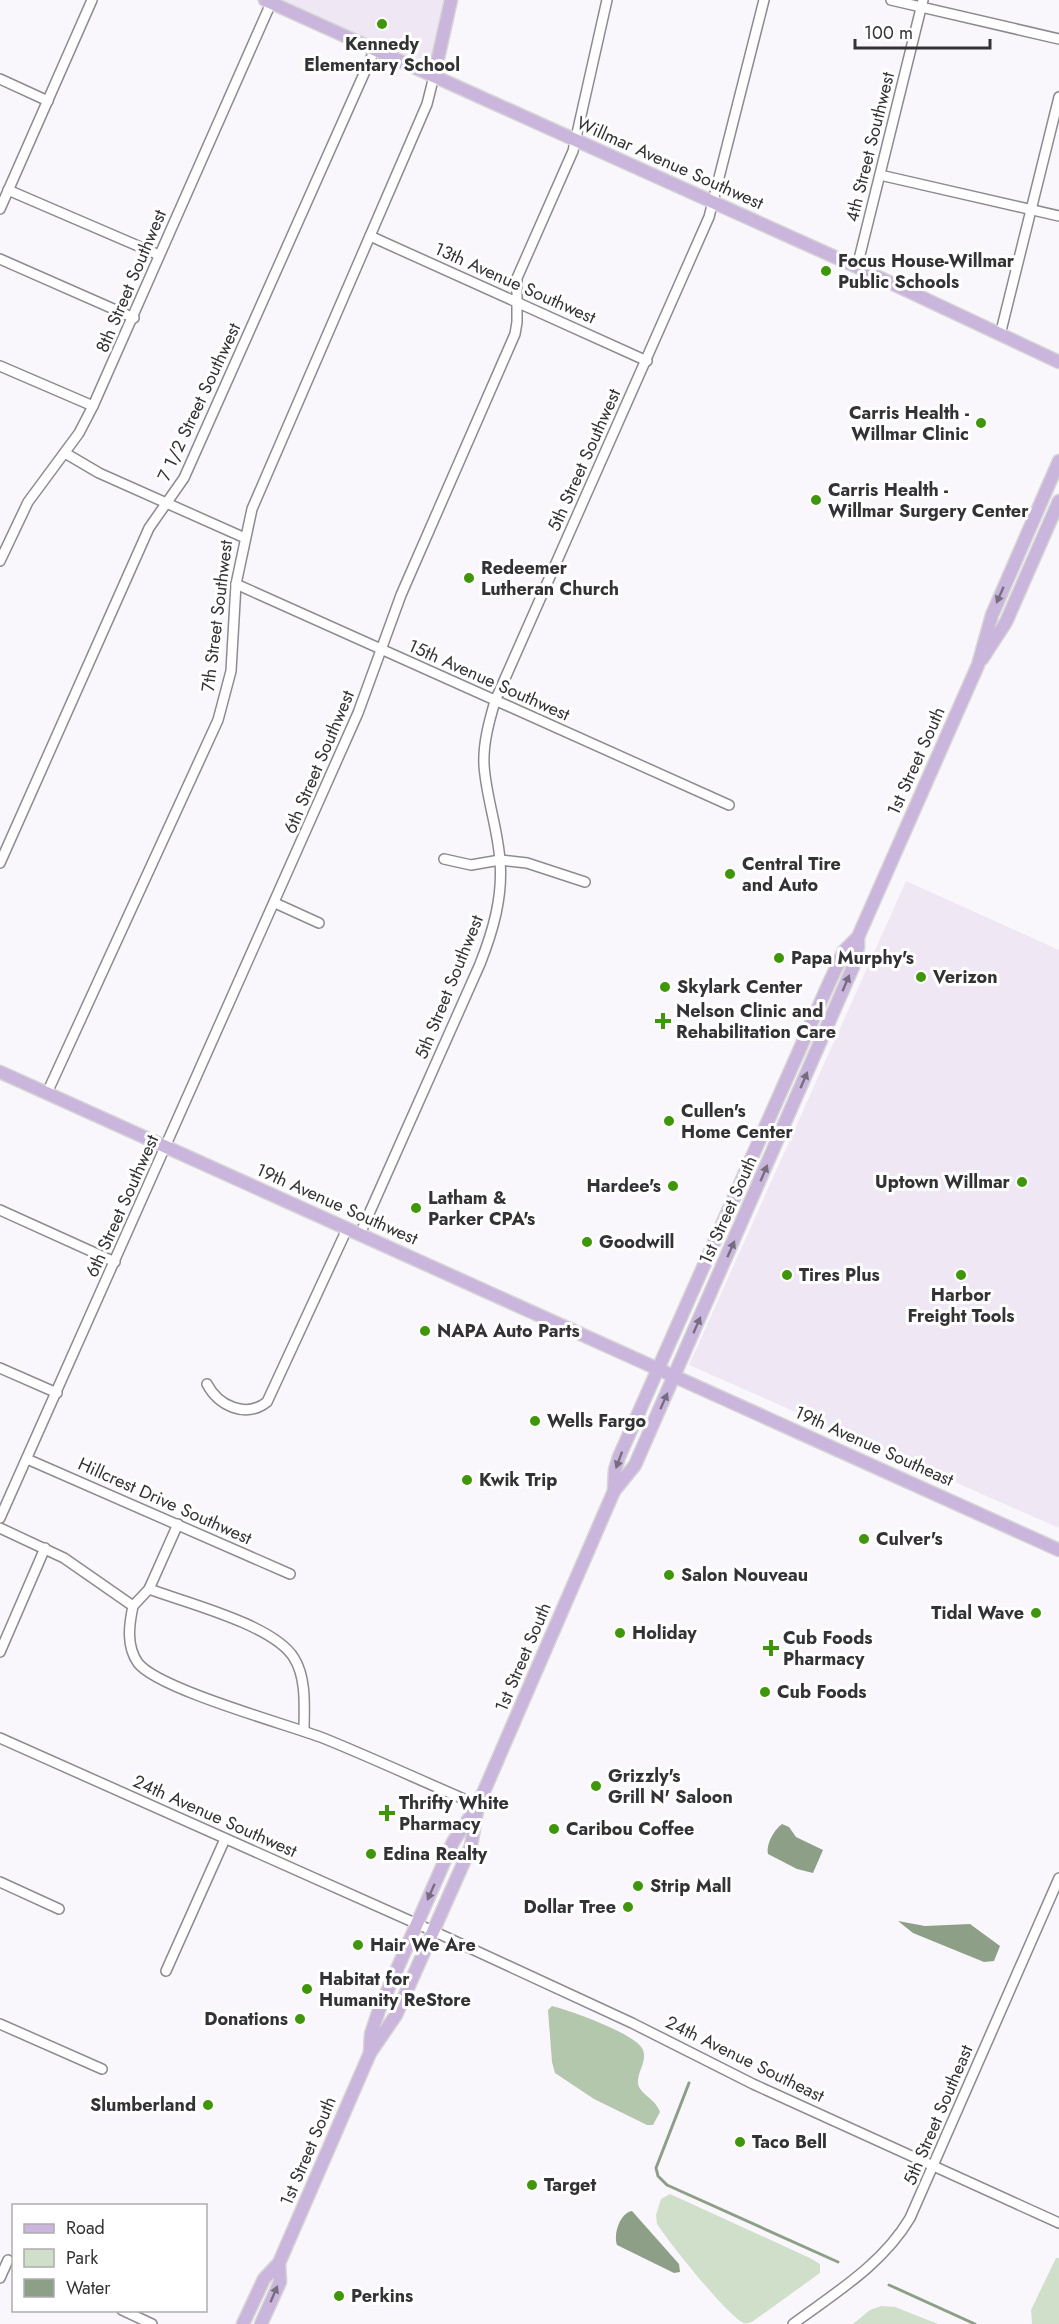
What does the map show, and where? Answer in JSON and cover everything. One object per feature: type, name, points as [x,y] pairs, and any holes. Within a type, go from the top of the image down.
[{"type":"main road","name":"7th Street Southwest","points":[[434,76],[451,0]]},
{"type":"main road","name":"Willmar Avenue Southwest","points":[[268,2],[856,267],[1059,362]]},
{"type":"main road","name":"1st Street South","points":[[978,665],[992,615],[1059,461]]},
{"type":"main road","name":"1st Street South","points":[[370,2054],[371,2034],[375,2019],[453,1842],[478,1805],[614,1491],[619,1457],[830,981],[844,951],[858,937],[978,665],[1005,621],[1059,501]]},
{"type":"main road","name":"1st Street South","points":[[614,1491],[635,1465],[675,1376],[853,967],[858,937]]},
{"type":"main road","name":"19th Avenue Southwest","points":[[0,1072],[675,1376]]},
{"type":"main road","name":"19th Avenue Southeast","points":[[675,1376],[1059,1550]]},
{"type":"main road","name":"1st Street South","points":[[243,2324],[264,2278],[279,2263],[370,2054],[396,2015],[471,1846],[478,1805]]},
{"type":"main road","name":"1st Street South","points":[[261,2324],[280,2282],[279,2263]]},
{"type":"street","points":[[0,208],[92,0]]},
{"type":"street","name":"6th Street Southwest","points":[[0,1518],[358,713],[401,596],[515,334],[516,285],[520,270],[568,162],[607,0]]},
{"type":"street","name":"5th Street Southwest","points":[[360,1234],[487,945],[499,900],[500,860],[484,764],[486,740],[495,701],[647,361],[714,203],[764,0]]},
{"type":"street","points":[[891,0],[922,4],[1059,39]]},
{"type":"street","name":"8th Street Southwest","points":[[0,561],[28,502],[65,453],[93,406],[134,318],[268,2]]},
{"type":"street","name":"4th Street Southwest","points":[[856,267],[922,4]]},
{"type":"street","name":"7 1/2 Street Southwest","points":[[0,863],[149,528],[184,478],[375,49]]},
{"type":"street","name":"7th Street Southwest","points":[[47,1093],[218,720],[231,671],[236,584],[252,509],[427,104],[434,76]]},
{"type":"street","points":[[0,79],[48,101]]},
{"type":"street","points":[[1000,335],[1059,97]]},
{"type":"street","points":[[880,175],[1059,216]]},
{"type":"street","points":[[8,190],[159,255]]},
{"type":"street","name":"13th Avenue Southwest","points":[[370,236],[647,361]]},
{"type":"street","points":[[0,259],[134,318]]},
{"type":"street","points":[[0,366],[93,406]]},
{"type":"street","points":[[65,453],[99,473],[244,538]]},
{"type":"street","name":"15th Avenue Southwest","points":[[236,584],[729,806]]},
{"type":"street","points":[[444,859],[471,865],[500,860],[540,866],[585,882]]},
{"type":"street","points":[[275,903],[320,923]]},
{"type":"street","points":[[0,1210],[115,1262]]},
{"type":"street","points":[[207,1384],[219,1401],[235,1407],[254,1409],[267,1402],[347,1229]]},
{"type":"street","points":[[0,1368],[57,1393]]},
{"type":"street","name":"Hillcrest Drive Southwest","points":[[27,1459],[290,1574]]},
{"type":"street","points":[[178,1524],[149,1590],[133,1606],[130,1643],[139,1664],[150,1673],[256,1716],[304,1731],[478,1805]]},
{"type":"street","points":[[0,1528],[78,1566],[133,1606]]},
{"type":"street","points":[[0,1652],[45,1548]]},
{"type":"street","points":[[149,1590],[252,1626],[285,1647],[295,1659],[301,1675],[304,1731]]},
{"type":"street","name":"24th Avenue Southwest","points":[[0,1738],[417,1924]]},
{"type":"street","points":[[166,1971],[225,1839]]},
{"type":"street","name":"5th Street Southeast","points":[[793,2324],[860,2275],[886,2251],[910,2218],[1059,1878]]},
{"type":"street","points":[[0,1882],[60,1909]]},
{"type":"street","name":"24th Avenue Southeast","points":[[417,1924],[624,2019],[753,2084],[1059,2223]]},
{"type":"street","points":[[0,2024],[102,2069]]},
{"type":"street","points":[[0,2278],[7,2260]]},
{"type":"street","points":[[126,2312],[152,2324]]},
{"type":"shaded area","name":"Kennedy Elementary School","points":[[265,0],[451,0],[434,76]]},
{"type":"shaded area","points":[[906,881],[1059,950],[1059,1528],[689,1365]]},
{"type":"shaded area","points":[[552,2006],[602,2023],[638,2044],[644,2055],[638,2078],[639,2087],[656,2104],[660,2112],[653,2125],[647,2125],[594,2099],[555,2073],[548,2010]]},
{"type":"green space","points":[[670,2194],[810,2258],[820,2264],[820,2273],[753,2321],[744,2323],[712,2294],[657,2224],[656,2215],[661,2199]]},
{"type":"green space","points":[[1056,2258],[1059,2258],[1059,2324],[1032,2324],[1031,2310]]},
{"type":"green space","points":[[881,2306],[895,2307],[938,2324],[853,2324],[870,2310]]},
{"type":"water","points":[[782,1824],[789,1827],[796,1837],[823,1850],[813,1873],[797,1869],[768,1854],[771,1838]]},
{"type":"water","points":[[898,1921],[925,1926],[970,1924],[1000,1946],[994,1961],[984,1962],[913,1933]]},
{"type":"water","points":[[632,2211],[679,2264],[680,2272],[674,2273],[617,2245],[618,2225],[624,2216]]},
{"type":"waterway","points":[[689,2083],[656,2168],[658,2176],[667,2185],[838,2262]]},
{"type":"waterway","points":[[889,2285],[975,2324]]},
{"type":"place","name":"Kennedy Elementary School","points":[[382,24]]},
{"type":"place","name":"Focus House-Willmar Public Schools","points":[[826,271]]},
{"type":"place","name":"Carris Health - Willmar Clinic","points":[[981,423]]},
{"type":"place","name":"Carris Health - Willmar Surgery Center","points":[[816,500]]},
{"type":"place","name":"Redeemer Lutheran Church","points":[[469,578]]},
{"type":"place","name":"Central Tire and Auto","points":[[730,874]]},
{"type":"place","name":"Papa Murphy's","points":[[779,958]]},
{"type":"place","name":"Verizon","points":[[921,977]]},
{"type":"place","name":"Skylark Center","points":[[665,987]]},
{"type":"place","name":"Nelson Clinic and Rehabilitation Care","points":[[663,1021]]},
{"type":"place","name":"Cullen's Home Center","points":[[669,1121]]},
{"type":"place","name":"Uptown Willmar","points":[[1022,1182]]},
{"type":"place","name":"Hardee's","points":[[673,1186]]},
{"type":"place","name":"Latham & Parker CPA's","points":[[416,1208]]},
{"type":"place","name":"Goodwill","points":[[587,1242]]},
{"type":"place","name":"Tires Plus","points":[[787,1275]]},
{"type":"place","name":"Harbor Freight Tools","points":[[961,1275]]},
{"type":"place","name":"NAPA Auto Parts","points":[[425,1331]]},
{"type":"place","name":"Wells Fargo","points":[[535,1421]]},
{"type":"place","name":"Kwik Trip","points":[[467,1480]]},
{"type":"place","name":"Culver's","points":[[864,1539]]},
{"type":"place","name":"Salon Nouveau","points":[[669,1575]]},
{"type":"place","name":"Tidal Wave","points":[[1036,1613]]},
{"type":"place","name":"Holiday","points":[[620,1633]]},
{"type":"place","name":"Cub Foods Pharmacy","points":[[771,1648]]},
{"type":"place","name":"Cub Foods","points":[[765,1692]]},
{"type":"place","name":"Grizzly's Grill N' Saloon","points":[[596,1786]]},
{"type":"place","name":"Thrifty White Pharmacy","points":[[387,1813]]},
{"type":"place","name":"Caribou Coffee","points":[[554,1829]]},
{"type":"place","name":"Edina Realty","points":[[371,1854]]},
{"type":"place","name":"Strip Mall","points":[[638,1886]]},
{"type":"place","name":"Dollar Tree","points":[[628,1907]]},
{"type":"place","name":"Hair We Are","points":[[358,1945]]},
{"type":"place","name":"Habitat for Humanity ReStore","points":[[307,1989]]},
{"type":"place","name":"Donations","points":[[300,2019]]},
{"type":"place","name":"Slumberland","points":[[208,2105]]},
{"type":"place","name":"Taco Bell","points":[[740,2142]]},
{"type":"place","name":"Target","points":[[532,2185]]},
{"type":"place","name":"Perkins","points":[[339,2296]]}]
